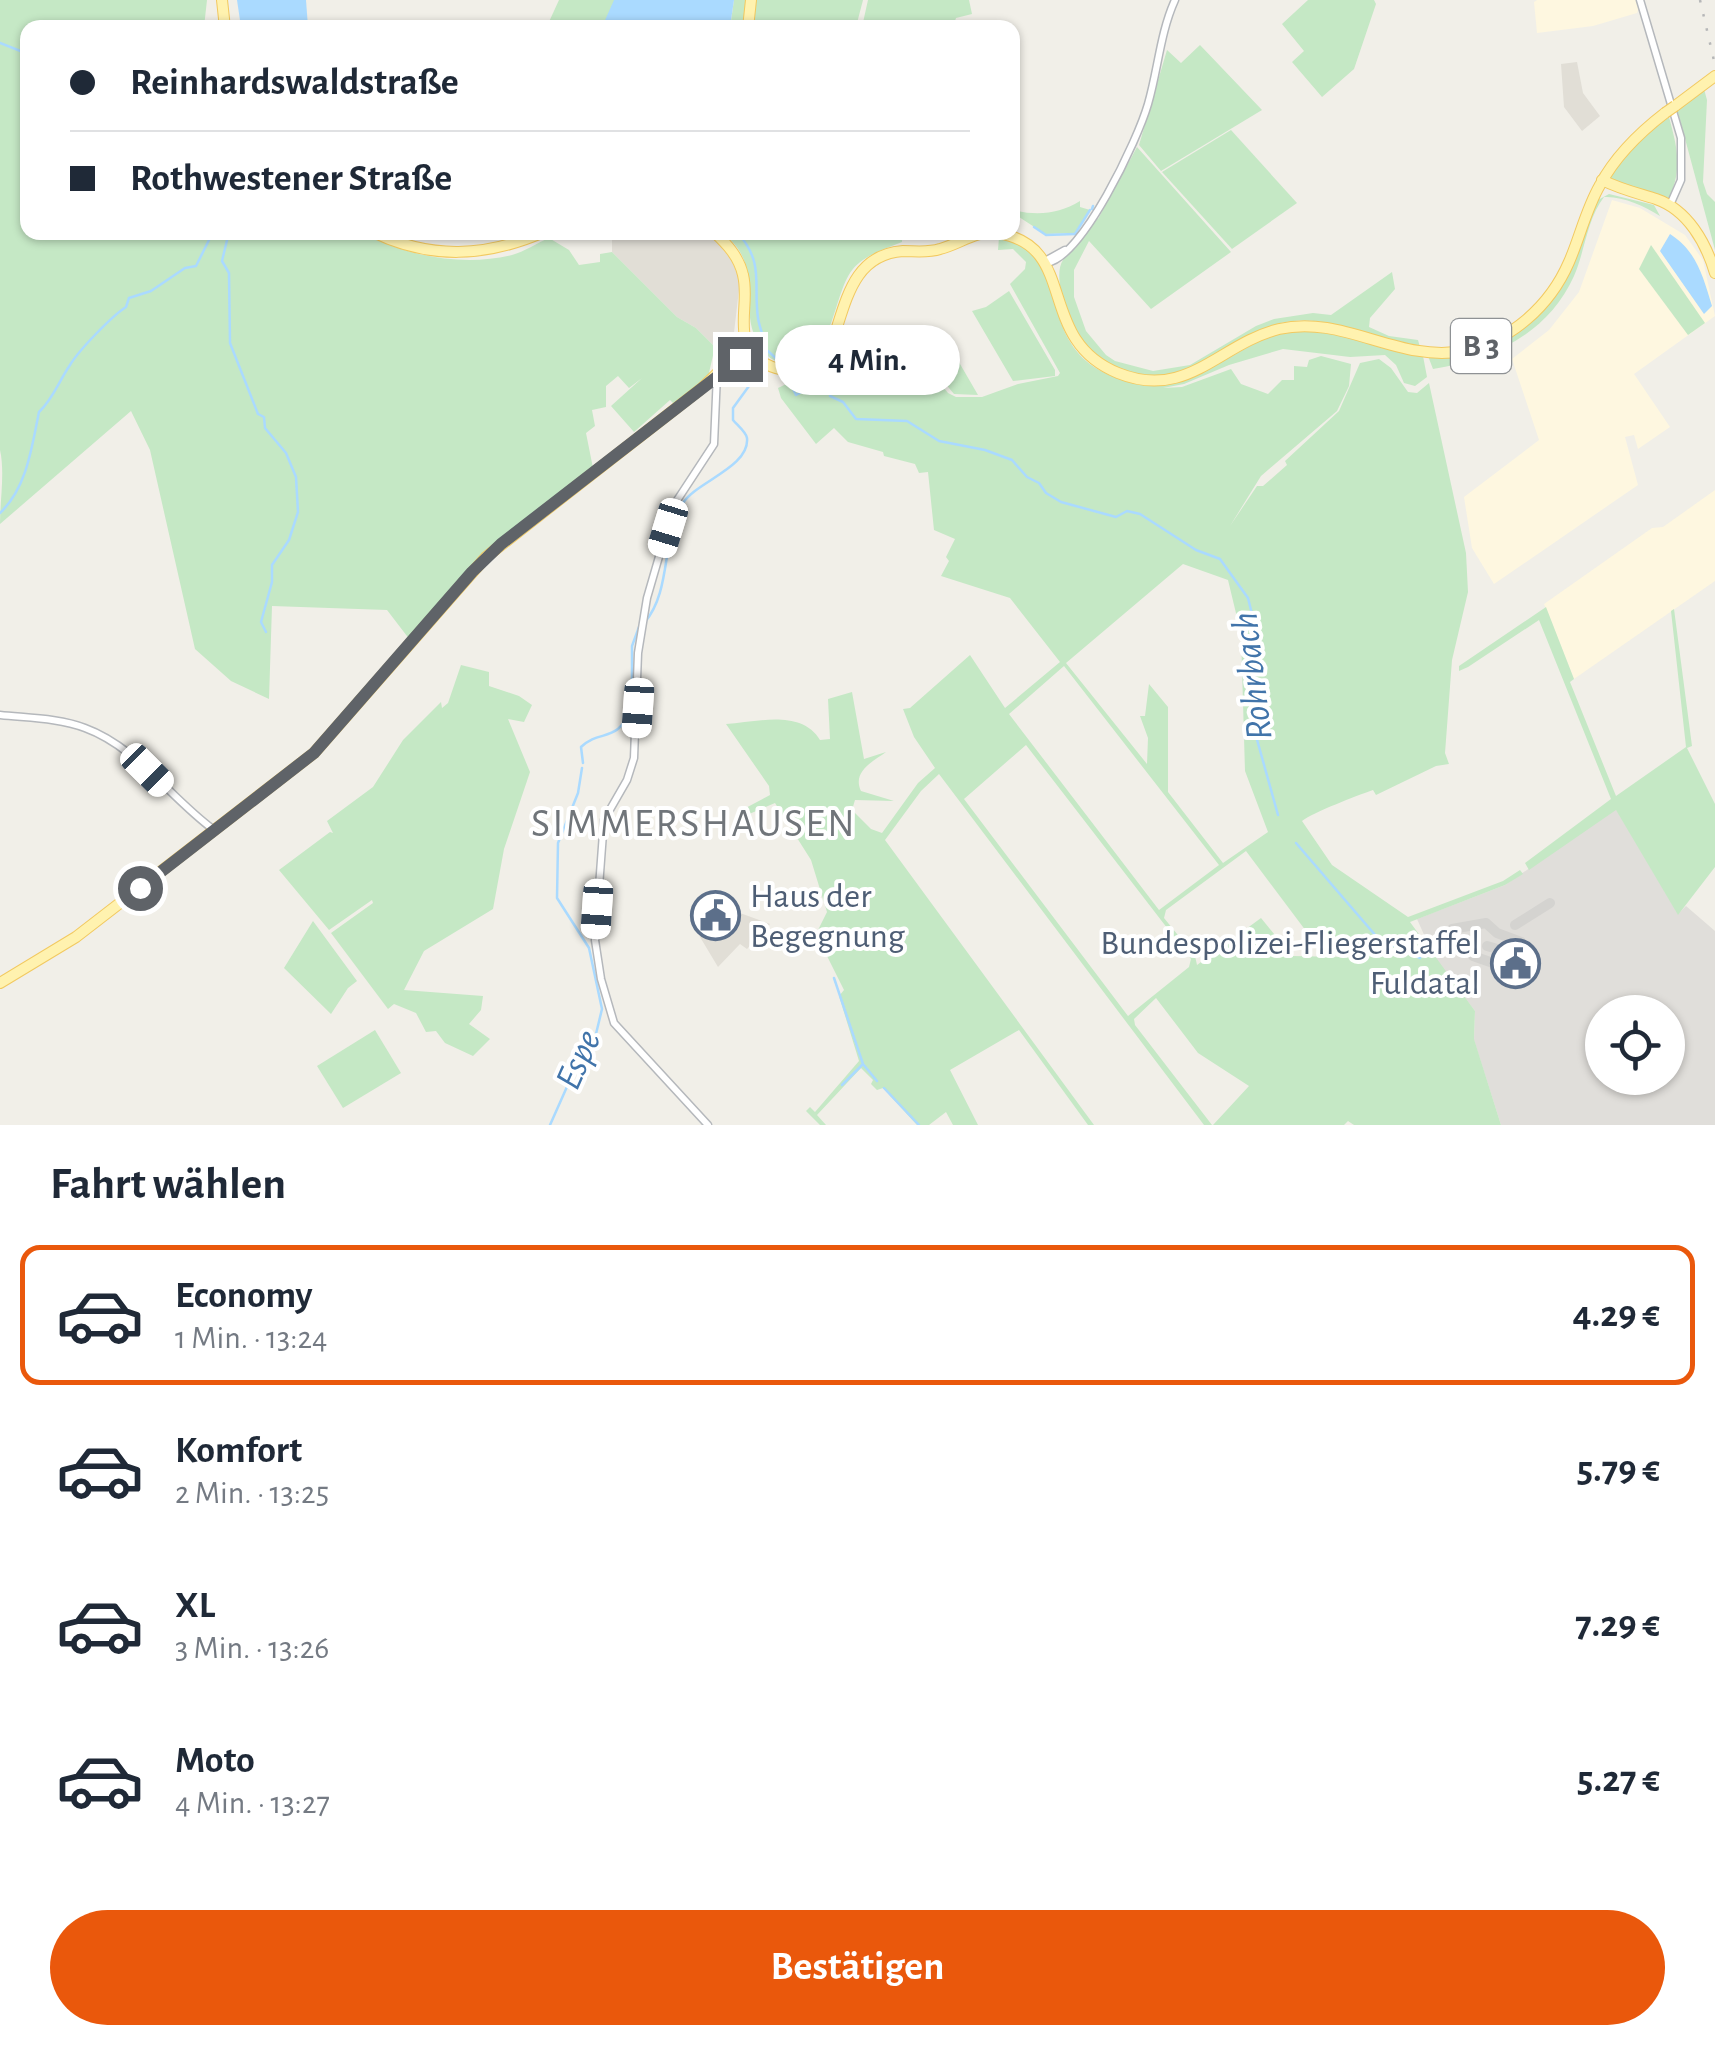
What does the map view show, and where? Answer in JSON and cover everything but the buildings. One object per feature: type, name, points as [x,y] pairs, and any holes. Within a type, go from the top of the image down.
[{"type":"main road","name":"B 3","points":[[1045,262],[1061,313],[1078,344],[1104,366],[1138,378],[1185,376],[1258,336],[1296,326],[1337,329],[1428,354],[1455,352],[1497,339],[1540,307],[1564,272],[1602,180],[1634,139],[1715,76]]},
{"type":"main road","points":[[1602,180],[1610,191],[1669,207]]},
{"type":"main road","points":[[1602,180],[1658,200],[1689,222],[1700,236],[1715,273]]},
{"type":"main road","points":[[1594,198],[1610,191]]},
{"type":"main road","points":[[1020,239],[1045,262]]},
{"type":"main road","points":[[392,240],[412,248],[466,253],[522,240]]},
{"type":"main road","points":[[722,240],[743,273],[743,331],[738,353]]},
{"type":"main road","points":[[0,983],[76,936],[314,753],[486,558],[717,374],[738,353],[747,349],[783,370],[795,370],[823,357],[831,346],[850,286],[862,270],[880,256],[938,250],[964,240]]},
{"type":"main road","points":[[743,331],[758,358]]},
{"type":"main road","points":[[728,365],[758,358]]},
{"type":"street","points":[[1053,278],[1059,258],[1088,222],[1134,142],[1175,0]]},
{"type":"street","points":[[1640,0],[1680,138],[1681,180],[1669,207]]},
{"type":"street","points":[[1045,262],[1066,250]]},
{"type":"street","points":[[1045,262],[1059,258]]},
{"type":"street","points":[[708,1125],[618,1028],[609,1014],[596,953],[604,820],[627,780],[634,758],[642,626],[674,505],[714,444],[717,374]]},
{"type":"street","points":[[0,715],[80,726],[98,734],[123,748],[214,830]]},
{"type":"shaded area","points":[[1537,0],[1637,0],[1639,8],[1637,13],[1593,26],[1537,33]]},
{"type":"shaded area","points":[[1577,62],[1583,93],[1600,116],[1582,131],[1564,107],[1561,64]]},
{"type":"shaded area","points":[[1612,200],[1640,208],[1685,235],[1703,260],[1715,316],[1634,374],[1670,427],[1638,449],[1634,435],[1625,437],[1638,485],[1494,584],[1472,548],[1464,497],[1539,440],[1512,359],[1549,330],[1579,292]]},
{"type":"shaded area","points":[[612,240],[715,240],[731,259],[740,281],[733,341],[715,347],[696,328],[677,317],[612,252]]},
{"type":"shaded area","points":[[1715,490],[1715,581],[1574,679],[1544,604],[1652,528],[1663,527]]},
{"type":"shaded area","points":[[1616,809],[1678,914],[1686,906],[1715,931],[1715,1125],[1501,1125],[1474,1040],[1475,1011],[1434,957],[1417,919],[1505,885]]},
{"type":"shaded area","points":[[729,909],[770,924],[747,949],[740,944],[718,967],[695,920],[726,924]]},
{"type":"green space","points":[[0,0],[207,0],[205,20],[20,20],[20,240],[378,240],[435,257],[474,260],[512,255],[552,240],[569,250],[579,265],[600,262],[600,254],[612,252],[677,317],[696,328],[715,347],[708,377],[674,404],[670,400],[634,432],[611,406],[642,378],[629,388],[618,376],[606,386],[606,407],[592,410],[595,426],[586,433],[593,468],[492,553],[410,640],[387,610],[272,606],[269,699],[231,681],[195,649],[150,450],[131,411],[0,524]]},
{"type":"green space","points":[[559,0],[643,0],[653,20],[550,20]]},
{"type":"green space","points":[[734,0],[863,0],[858,20],[731,20]]},
{"type":"green space","points":[[868,0],[969,0],[972,14],[955,20],[864,20]]},
{"type":"green space","points":[[1308,0],[1374,0],[1376,4],[1354,69],[1322,97],[1292,62],[1304,51],[1282,24]]},
{"type":"green space","points":[[1200,45],[1262,110],[1161,171],[1139,145],[1167,50],[1181,63]]},
{"type":"green space","points":[[1704,89],[1707,100],[1703,182],[1715,202],[1715,250],[1677,109]]},
{"type":"green space","points":[[1669,117],[1677,168],[1669,198],[1610,180],[1625,153]]},
{"type":"green space","points":[[1231,130],[1297,203],[1232,249],[1162,172]]},
{"type":"green space","points":[[1137,147],[1231,252],[1151,309],[1089,241],[1074,270],[1074,297],[1086,331],[1106,355],[1153,371],[1190,365],[1274,319],[1313,313],[1331,315],[1392,272],[1395,289],[1370,318],[1369,327],[1389,336],[1418,340],[1420,347],[1342,326],[1294,321],[1270,326],[1185,370],[1163,375],[1138,374],[1100,358],[1082,342],[1073,326],[1062,297],[1060,267],[1098,219]]},
{"type":"green space","points":[[1609,194],[1654,205],[1660,216],[1633,202],[1604,197],[1574,276],[1549,314],[1533,329],[1496,351],[1433,369],[1428,356],[1496,343],[1565,280],[1598,200]]},
{"type":"green space","points":[[1080,201],[1080,207],[1090,210],[1075,233],[1045,234],[1020,218],[1020,211],[1048,213]]},
{"type":"green space","points":[[730,240],[902,240],[860,262],[850,273],[821,346],[799,362],[783,363],[766,355],[756,339],[751,326],[747,272]]},
{"type":"green space","points":[[999,240],[1019,243],[1035,256],[1062,325],[1085,360],[1105,373],[1136,383],[1163,385],[1187,379],[1254,344],[1305,329],[1335,331],[1423,356],[1427,377],[1415,386],[1404,383],[1396,365],[1385,355],[1350,357],[1283,349],[1163,388],[1182,387],[1231,369],[1241,384],[1268,394],[1282,380],[1294,380],[1294,366],[1307,367],[1309,360],[1321,356],[1351,364],[1349,386],[1337,411],[1261,476],[1230,526],[1257,486],[1263,486],[1287,465],[1285,461],[1339,411],[1360,363],[1379,359],[1391,368],[1408,392],[1417,393],[1429,383],[1466,553],[1468,592],[1452,660],[1445,753],[1449,764],[1436,766],[1376,795],[1373,790],[1356,796],[1302,821],[1332,865],[1408,917],[1503,881],[1520,870],[1523,874],[1505,885],[1410,922],[1475,1011],[1474,1039],[1501,1125],[1354,1125],[1348,1121],[1344,1125],[1213,1125],[1249,1086],[1198,1053],[1156,998],[1134,1019],[1135,1025],[1212,1125],[1204,1125],[939,774],[921,791],[885,840],[1094,1125],[1088,1125],[1019,1030],[950,1070],[978,1125],[953,1125],[946,1112],[929,1125],[917,1125],[883,1088],[877,1090],[871,1084],[873,1080],[861,1068],[817,1115],[826,1125],[820,1125],[806,1111],[810,1107],[815,1112],[859,1061],[839,996],[844,990],[816,934],[827,912],[811,860],[775,803],[742,817],[740,811],[770,795],[769,786],[726,724],[790,721],[812,730],[820,740],[830,739],[828,699],[852,692],[864,759],[886,752],[861,773],[861,791],[894,801],[855,800],[852,810],[871,829],[882,833],[918,783],[935,768],[914,737],[903,709],[910,708],[970,655],[1005,708],[1060,662],[1010,598],[941,576],[955,539],[934,530],[928,472],[919,473],[915,464],[848,442],[834,428],[816,444],[781,398],[778,388],[817,369],[837,345],[836,359],[869,385],[896,358],[909,370],[922,361],[948,393],[956,397],[982,397],[1058,376],[1060,373],[1010,284],[1025,269],[1026,262],[1013,249],[998,250]],"holes":[[[1183,564],[1228,580],[1241,634],[1245,771],[1268,832],[1223,863],[1168,792],[1168,707],[1149,684],[1145,716],[1140,716],[1148,738],[1147,764],[1066,663]],[[1064,666],[1219,865],[1159,910],[1009,714]],[[1026,745],[1191,959],[1189,967],[1128,1016],[964,799]],[[1246,851],[1324,955],[1341,954],[1380,937],[1342,957],[1292,956],[1261,918],[1197,965],[1195,956],[1164,918],[1166,910]]]},
{"type":"green space","points":[[1651,245],[1705,323],[1688,335],[1639,269]]},
{"type":"green space","points":[[1009,291],[1055,376],[1013,381],[972,311],[986,307]]},
{"type":"green space","points":[[929,338],[937,351],[949,345],[978,395],[954,394],[914,346]]},
{"type":"green space","points":[[1546,607],[1574,679],[1570,682],[1616,796],[1686,747],[1671,611],[1674,609],[1692,746],[1687,748],[1715,804],[1715,867],[1678,915],[1616,810],[1529,870],[1525,863],[1611,799],[1539,620],[1468,667],[1459,671],[1459,666]]},
{"type":"green space","points":[[461,665],[489,672],[489,686],[532,705],[524,722],[508,719],[530,772],[504,849],[493,909],[424,951],[404,990],[483,996],[481,1010],[469,1024],[490,1039],[473,1056],[445,1043],[436,1031],[426,1032],[416,1013],[394,1004],[388,1009],[331,933],[372,900],[329,930],[279,870],[333,833],[327,821],[373,787],[403,740],[441,702],[442,708],[448,703]]},
{"type":"green space","points":[[313,921],[357,981],[331,1014],[284,968]]},
{"type":"green space","points":[[375,1030],[401,1073],[343,1108],[317,1066]]},
{"type":"water","points":[[237,0],[306,0],[307,20],[240,20]]},
{"type":"water","points":[[614,0],[734,0],[731,20],[605,20]]},
{"type":"water","points":[[1670,234],[1687,248],[1702,275],[1712,306],[1704,314],[1660,251]]},
{"type":"waterway","points":[[0,43],[20,51]]},
{"type":"waterway","points":[[1075,234],[1090,210]]},
{"type":"waterway","points":[[1034,227],[1046,235],[1075,234]]},
{"type":"waterway","points":[[0,513],[22,479],[39,412],[74,359],[126,307],[129,298],[151,291],[185,268],[196,266],[209,240]]},
{"type":"waterway","points":[[227,240],[222,261],[229,273],[230,343],[258,414],[264,417],[265,428],[286,453],[296,477],[298,512],[289,540],[272,565],[272,582],[261,622],[266,632]]},
{"type":"waterway","name":"Espe","points":[[744,240],[755,264],[758,318],[767,358]]},
{"type":"waterway","points":[[768,351],[784,366]]},
{"type":"waterway","points":[[789,381],[796,395],[811,387],[822,390]]},
{"type":"waterway","name":"Espe","points":[[645,622],[659,595],[672,532],[683,503],[731,466],[746,448],[747,438],[733,420],[733,408],[749,386]]},
{"type":"waterway","name":"Rohrbach","points":[[830,396],[843,402],[856,419],[907,421],[939,441],[1012,460],[1027,477],[1061,502],[1116,517],[1127,511],[1140,514],[1196,550],[1220,559],[1248,598],[1254,622],[1250,652],[1257,697],[1256,736],[1278,815]]},
{"type":"waterway","name":"Espe","points":[[583,763],[581,747],[621,727],[632,707],[632,646],[639,627]]},
{"type":"waterway","name":"Espe","points":[[550,1125],[578,1062],[595,1038],[602,1009],[589,948],[557,898],[558,843],[578,793],[582,768]]},
{"type":"waterway","points":[[1296,843],[1376,936]]},
{"type":"waterway","points":[[1380,939],[1420,958]]},
{"type":"waterway","points":[[1370,945],[1374,943]]},
{"type":"waterway","points":[[834,978],[863,1064],[877,1081]]},
{"type":"waterway","points":[[842,1085],[862,1065]]},
{"type":"waterway","points":[[884,1088],[919,1125]]},
{"type":"taxiway","points":[[1515,925],[1550,903]]},
{"type":"taxiway","points":[[1452,929],[1486,923],[1497,933],[1521,942]]},
{"type":"taxiway","points":[[1473,956],[1493,963],[1521,942]]},
{"type":"taxiway","points":[[1487,946],[1508,952]]},
{"type":"railway","points":[[1700,0],[1715,65]]},
{"type":"place","name":"Haus der Begegnung","points":[[715,916]]},
{"type":"place","name":"Bundespolizei-Fliegerstaffel Fuldatal","points":[[1515,963]]},
{"type":"district","name":"SIMMERSHAUSEN","points":[[694,824]]},
{"type":"route","points":[[140,888],[314,753],[501,544],[740,359]]}]
